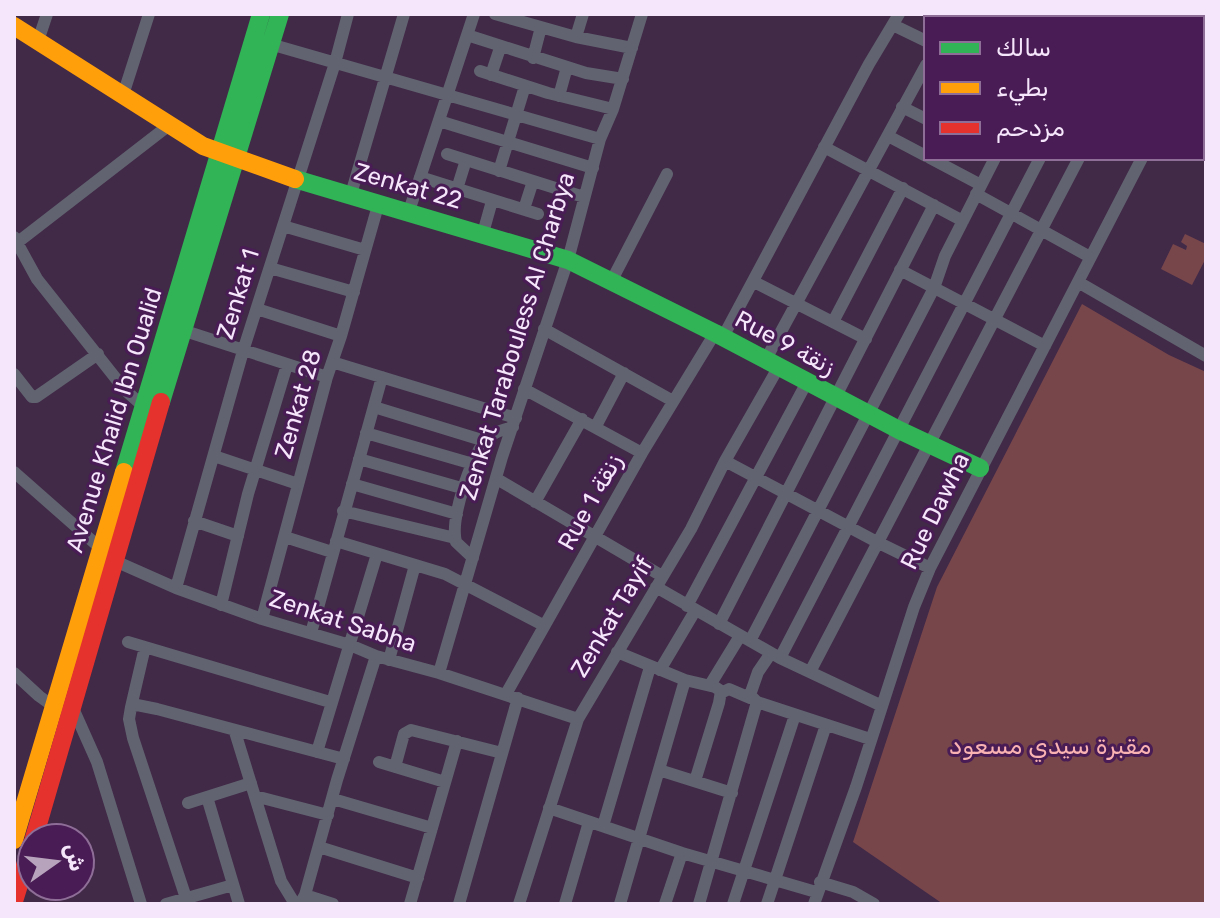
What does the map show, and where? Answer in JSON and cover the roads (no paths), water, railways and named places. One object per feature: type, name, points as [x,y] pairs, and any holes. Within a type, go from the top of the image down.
[{"type":"main road","name":"Avenue Khalid Ibn Oualid","points":[[108,555],[182,330],[261,14]]},
{"type":"main road","name":"Avenue Khalid Ibn Oualid","points":[[38,822],[108,555],[143,406],[227,154],[280,14]]},
{"type":"main road","name":"Zenkat 22","points":[[14,26],[203,146],[297,180],[568,260]]},
{"type":"main road","name":"Rue 9 زنقة","points":[[568,260],[899,430],[980,468]]},
{"type":"main road","name":"Avenue Khalid Ibn Oualid","points":[[14,840],[65,710]]},
{"type":"street","points":[[38,41],[47,14]]},
{"type":"street","points":[[123,95],[149,14]]},
{"type":"street","name":"Zenkat 1","points":[[176,588],[243,351],[348,14]]},
{"type":"street","points":[[351,194],[404,14]]},
{"type":"street","points":[[409,211],[474,14]]},
{"type":"street","points":[[495,14],[538,22],[576,37],[632,48]]},
{"type":"street","points":[[576,37],[583,14]]},
{"type":"street","name":"Zenkat Tarabouless Al Charbya","points":[[439,673],[524,389],[568,260],[600,139],[613,109],[642,14]]},
{"type":"street","points":[[896,20],[924,40]]},
{"type":"street","name":"Rue 1 زنقة","points":[[459,904],[502,753],[512,696],[543,625],[673,401],[754,282],[824,147],[896,20]]},
{"type":"street","points":[[533,58],[538,22]]},
{"type":"street","points":[[467,35],[533,58],[623,79]]},
{"type":"street","points":[[270,44],[600,139]]},
{"type":"street","points":[[500,48],[486,73],[613,109]]},
{"type":"street","points":[[559,96],[567,67]]},
{"type":"street","name":"Zenkat Tayif","points":[[519,904],[578,719],[691,529],[772,364],[795,304],[902,107],[922,80]]},
{"type":"street","points":[[499,171],[525,86]]},
{"type":"street","points":[[902,107],[924,118]]},
{"type":"street","points":[[439,121],[593,168]]},
{"type":"street","points":[[143,406],[125,390],[37,279],[16,240],[168,126]]},
{"type":"street","points":[[888,136],[924,155]]},
{"type":"street","points":[[824,147],[963,221]]},
{"type":"street","points":[[447,154],[584,197]]},
{"type":"street","points":[[457,189],[466,160]]},
{"type":"street","points":[[933,160],[1012,214],[1090,257]]},
{"type":"street","points":[[695,781],[716,689],[870,415],[940,277],[943,261],[994,160]]},
{"type":"street","points":[[699,904],[732,793],[758,672],[776,656],[899,430],[1039,160]]},
{"type":"street","points":[[810,672],[1078,160]]},
{"type":"street","name":"Rue Dawha","points":[[817,893],[930,568],[1141,160]]},
{"type":"street","points":[[612,280],[667,174]]},
{"type":"street","points":[[420,177],[538,214]]},
{"type":"street","points":[[524,209],[533,181]]},
{"type":"street","points":[[833,322],[903,188]]},
{"type":"street","points":[[483,233],[492,201]]},
{"type":"street","name":"Zenkat 28","points":[[262,619],[327,377],[379,202]]},
{"type":"street","points":[[719,624],[934,205]]},
{"type":"street","points":[[283,226],[365,250]]},
{"type":"street","points":[[14,268],[24,259]]},
{"type":"street","points":[[270,268],[354,292]]},
{"type":"street","points":[[900,270],[1045,346]]},
{"type":"street","points":[[754,282],[866,339]]},
{"type":"street","points":[[1078,282],[1206,356]]},
{"type":"street","points":[[257,309],[341,336]]},
{"type":"street","points":[[544,329],[673,401]]},
{"type":"street","points":[[182,330],[327,377]]},
{"type":"street","points":[[14,374],[28,393],[36,397],[98,354]]},
{"type":"street","points":[[332,362],[514,422]]},
{"type":"street","points":[[221,605],[287,365]]},
{"type":"street","points":[[596,426],[624,373]]},
{"type":"street","points":[[311,633],[382,377]]},
{"type":"street","points":[[603,826],[655,668],[691,609],[807,382]]},
{"type":"street","points":[[524,389],[642,453]]},
{"type":"street","points":[[374,407],[485,441]]},
{"type":"street","points":[[535,502],[582,419]]},
{"type":"street","points":[[473,558],[460,548],[455,538],[457,514],[473,464],[485,441],[514,422]]},
{"type":"street","points":[[366,433],[473,464]]},
{"type":"street","points":[[214,456],[298,484]]},
{"type":"street","points":[[359,459],[465,489]]},
{"type":"street","points":[[725,461],[930,568]]},
{"type":"street","name":"Zenkat Sabha","points":[[14,472],[108,555],[176,588],[262,619],[578,719]]},
{"type":"street","points":[[497,479],[595,538],[659,582],[691,609],[776,656],[882,706]]},
{"type":"street","points":[[352,484],[457,514]]},
{"type":"street","points":[[343,511],[455,538]]},
{"type":"street","points":[[194,521],[238,536]]},
{"type":"street","points":[[285,537],[377,554],[415,565],[466,583],[543,625]]},
{"type":"street","points":[[317,752],[377,554]]},
{"type":"street","points":[[300,901],[344,759],[415,565]]},
{"type":"street","points":[[128,642],[330,702]]},
{"type":"street","points":[[145,647],[129,719],[187,901]]},
{"type":"street","points":[[617,652],[685,680],[716,689],[729,689],[795,715],[870,739]]},
{"type":"street","points":[[14,673],[65,710],[97,762],[141,904]]},
{"type":"street","points":[[620,904],[685,680]]},
{"type":"street","points":[[131,707],[137,705],[157,709],[344,759]]},
{"type":"street","points":[[733,904],[795,715]]},
{"type":"street","points":[[767,904],[826,725]]},
{"type":"street","points":[[395,767],[407,731],[416,730],[502,753]]},
{"type":"street","points":[[235,732],[281,881],[300,901],[333,904]]},
{"type":"street","points":[[410,904],[457,741]]},
{"type":"street","points":[[379,762],[445,782]]},
{"type":"street","points":[[659,770],[732,793]]},
{"type":"street","points":[[188,803],[253,790],[328,815]]},
{"type":"street","points":[[207,797],[239,904]]},
{"type":"street","points":[[333,799],[432,828]]},
{"type":"street","points":[[549,808],[743,872],[817,893],[853,892],[874,904]]},
{"type":"street","points":[[565,904],[589,822]]},
{"type":"street","points":[[319,847],[418,878]]},
{"type":"street","points":[[665,904],[682,853]]},
{"type":"street","points":[[166,904],[187,901],[233,885]]},
{"type":"park label","name":"مقبرة سيدي مسعود","points":[[1050,746]]}]
